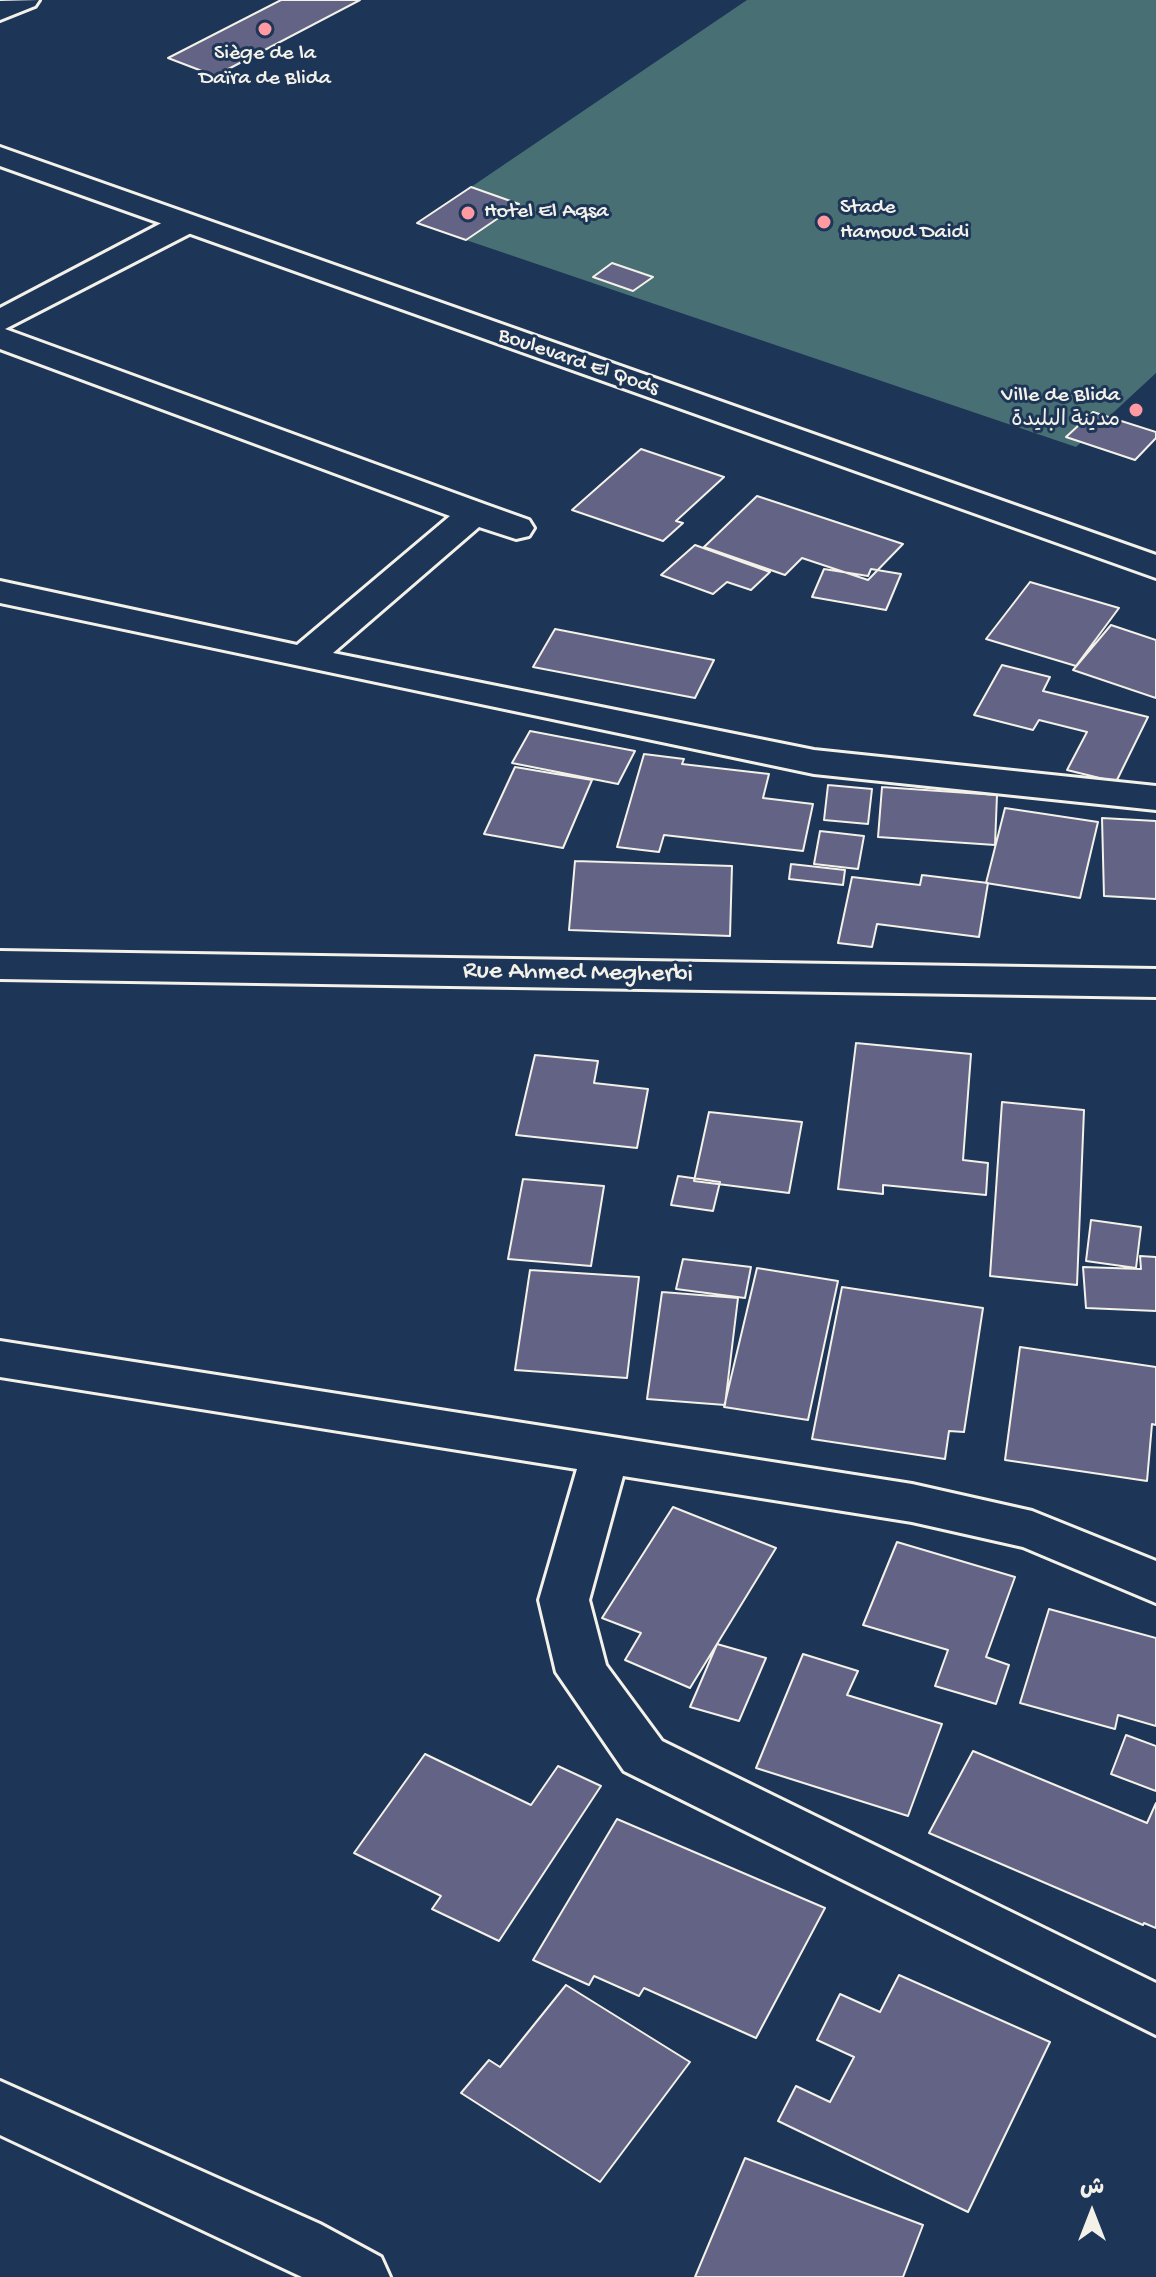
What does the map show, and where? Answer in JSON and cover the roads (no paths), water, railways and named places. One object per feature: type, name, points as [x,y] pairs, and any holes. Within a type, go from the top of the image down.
[{"type":"street","points":[[0,12],[25,0]]},
{"type":"street","name":"Boulevard El Qods","points":[[0,156],[184,224],[1156,567]]},
{"type":"street","points":[[0,321],[184,224]]},
{"type":"street","points":[[0,338],[516,528]]},
{"type":"street","points":[[304,658],[475,512]]},
{"type":"street","points":[[0,592],[304,658],[814,762],[1156,798]]},
{"type":"street","name":"Rue Ahmed Megherbi","points":[[0,965],[1156,983]]},
{"type":"street","points":[[0,1359],[912,1503],[1032,1530],[1156,1583]]},
{"type":"street","points":[[605,1454],[564,1600],[582,1672],[643,1756],[1156,2010]]},
{"type":"street","points":[[0,2107],[299,2244],[360,2277]]},
{"type":"place","name":"Siège de la Daïra de Blida","points":[[265,29]]},
{"type":"place","name":"Hotel El Aqsa","points":[[468,213]]},
{"type":"place","name":"Stade Hamoud Daidi","points":[[824,222]]},
{"type":"place","name":"Ville de Blida مدينة البليدة","points":[[1136,410]]}]
